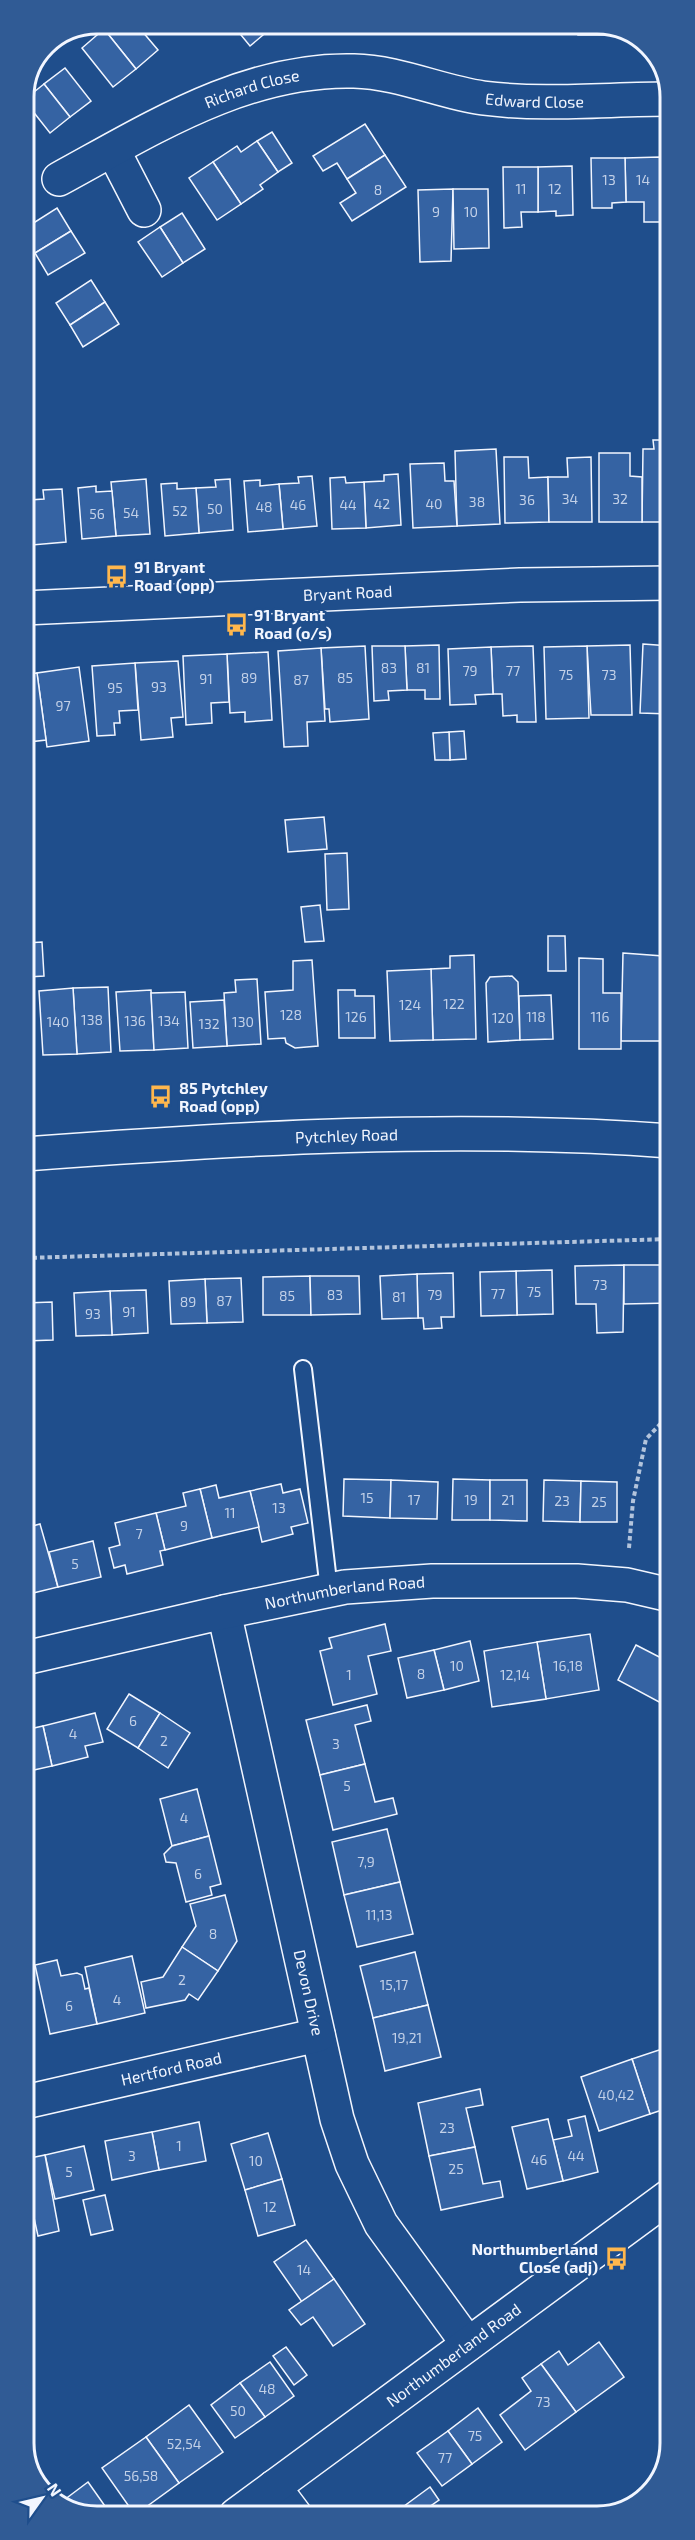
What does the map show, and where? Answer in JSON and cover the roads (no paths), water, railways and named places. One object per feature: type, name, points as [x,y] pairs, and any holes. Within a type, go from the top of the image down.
[{"type":"street","name":"Richard Close","points":[[59,179],[191,107],[238,89],[298,76],[354,71],[404,77]]},
{"type":"street","name":"Edward Close","points":[[404,77],[458,94],[511,100],[660,99]]},
{"type":"street","points":[[113,150],[144,210]]},
{"type":"street","name":"Bryant Road","points":[[34,608],[508,586],[660,583]]},
{"type":"street","name":"Pytchley Road","points":[[34,1153],[248,1138],[425,1132],[596,1135],[660,1139]]},
{"type":"street","name":"Northumberland Road","points":[[34,1656],[329,1590],[432,1581],[577,1581],[627,1585],[660,1580]]},
{"type":"street","name":"Devon Drive","points":[[224,1612],[337,2119],[352,2164],[381,2224],[468,2343]]},
{"type":"street","name":"Hertford Road","points":[[34,2100],[318,2035]]},
{"type":"street","name":"Northumberland Road","points":[[250,2505],[660,2203]]},
{"type":"street","points":[[274,2487],[288,2505]]},
{"type":"lane","points":[[303,1368],[329,1590]]},
{"type":"place","name":"91 Bryant Road (opp)","points":[[116,576]]},
{"type":"place","name":"91 Bryant Road (o/s)","points":[[236,624]]},
{"type":"place","name":"85 Pytchley Road (opp)","points":[[161,1097]]},
{"type":"place","name":"Northumberland Close (adj)","points":[[616,2258]]}]
